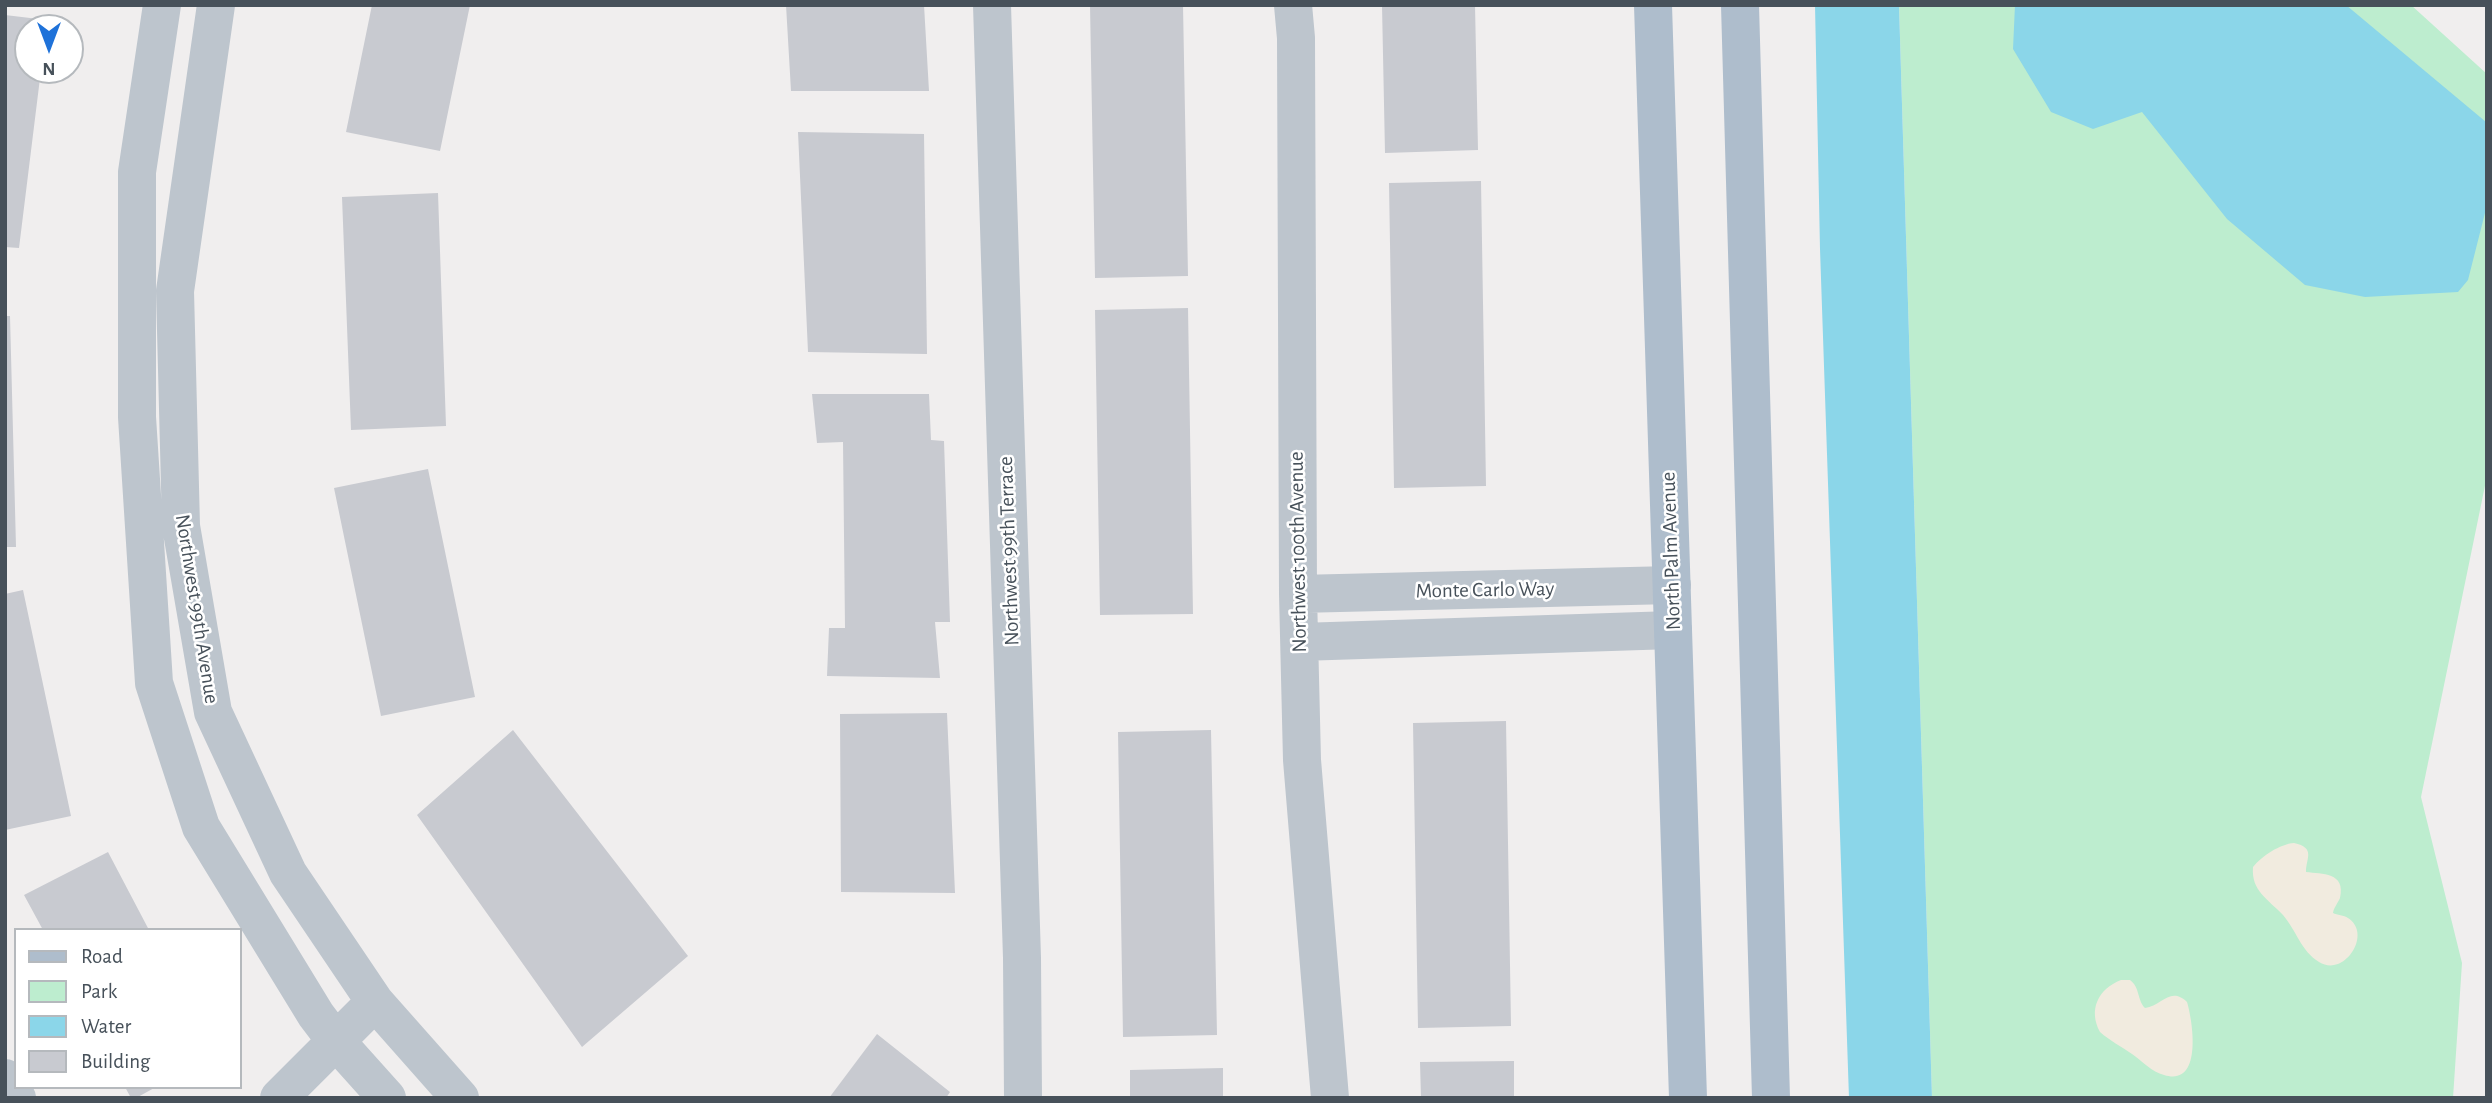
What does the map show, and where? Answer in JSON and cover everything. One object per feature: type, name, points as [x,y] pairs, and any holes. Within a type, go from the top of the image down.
[{"type":"main road","name":"North Palm Avenue","points":[[1653,5],[1688,1098]]},
{"type":"main road","points":[[1740,5],[1771,1098]]},
{"type":"street","name":"Northwest 99th Avenue","points":[[162,5],[137,172],[137,416],[154,682],[201,827],[316,1015],[387,1098]]},
{"type":"street","name":"Northwest 99th Avenue","points":[[216,5],[174,291],[181,526],[213,712],[288,873],[376,1002],[460,1098]]},
{"type":"street","name":"Northwest 99th Terrace","points":[[992,5],[1022,958],[1023,1098]]},
{"type":"street","name":"Northwest 100th Avenue","points":[[1293,5],[1296,38],[1295,239],[1302,760],[1330,1098]]},
{"type":"street","name":"Monte Carlo Way","points":[[1298,594],[1672,585]]},
{"type":"street","points":[[1300,642],[1673,630]]},
{"type":"street","points":[[279,1098],[376,1002]]},
{"type":"street","points":[[5,1078],[17,1098]]},
{"type":"green space","points":[[1899,5],[2411,5],[2487,74],[2487,476],[2421,797],[2462,963],[2453,1098],[1932,1098]]},
{"type":"sand","points":[[2294,843],[2307,851],[2306,872],[2331,876],[2339,883],[2340,898],[2333,913],[2346,917],[2355,925],[2358,934],[2356,943],[2346,959],[2338,964],[2328,965],[2313,957],[2255,882],[2253,867],[2257,863],[2277,848]]},
{"type":"sand","points":[[2121,980],[2130,980],[2133,983],[2145,1008],[2171,996],[2187,1002],[2193,1037],[2190,1062],[2185,1071],[2176,1076],[2160,1074],[2100,1032],[2095,1016],[2097,1001],[2106,989]]},
{"type":"water","points":[[1815,5],[1899,5],[1932,1098],[1849,1098],[1820,249]]},
{"type":"water","points":[[2015,5],[2346,5],[2486,122],[2487,205],[2468,280],[2458,292],[2365,297],[2305,285],[2227,219],[2142,112],[2093,129],[2051,112],[2013,49]]},
{"type":"building","points":[[372,5],[470,5],[440,151],[346,132]]},
{"type":"building","points":[[786,5],[924,5],[929,91],[791,91]]},
{"type":"building","points":[[1090,5],[1183,5],[1188,276],[1095,278]]},
{"type":"building","points":[[1382,5],[1475,5],[1478,150],[1385,153]]},
{"type":"building","points":[[5,15],[14,16],[14,84],[39,84],[19,248],[5,247]]},
{"type":"building","points":[[798,132],[924,134],[927,354],[808,352]]},
{"type":"building","points":[[1481,181],[1486,486],[1394,488],[1389,183]]},
{"type":"building","points":[[438,193],[446,426],[351,430],[342,197]]},
{"type":"building","points":[[1188,308],[1193,614],[1100,615],[1095,310]]},
{"type":"building","points":[[5,316],[10,316],[16,547],[5,547]]},
{"type":"building","points":[[812,394],[929,394],[931,440],[944,441],[950,622],[935,622],[940,678],[827,676],[829,628],[845,628],[843,442],[817,443]]},
{"type":"building","points":[[428,469],[475,697],[381,716],[334,488]]},
{"type":"building","points":[[23,590],[71,816],[5,830],[5,594]]},
{"type":"building","points":[[947,713],[955,893],[841,892],[840,714]]},
{"type":"building","points":[[1506,721],[1511,1026],[1418,1028],[1413,723]]},
{"type":"building","points":[[513,730],[688,956],[582,1047],[417,815]]},
{"type":"building","points":[[1211,730],[1217,1035],[1123,1037],[1118,732]]},
{"type":"building","points":[[108,852],[148,928],[42,928],[24,895]]},
{"type":"building","points":[[877,1034],[950,1092],[946,1098],[829,1098]]},
{"type":"building","points":[[1514,1061],[1514,1098],[1421,1098],[1420,1062]]},
{"type":"building","points":[[1223,1068],[1223,1098],[1130,1098],[1130,1070]]},
{"type":"building","points":[[126,1089],[152,1089],[136,1098],[131,1098]]}]
